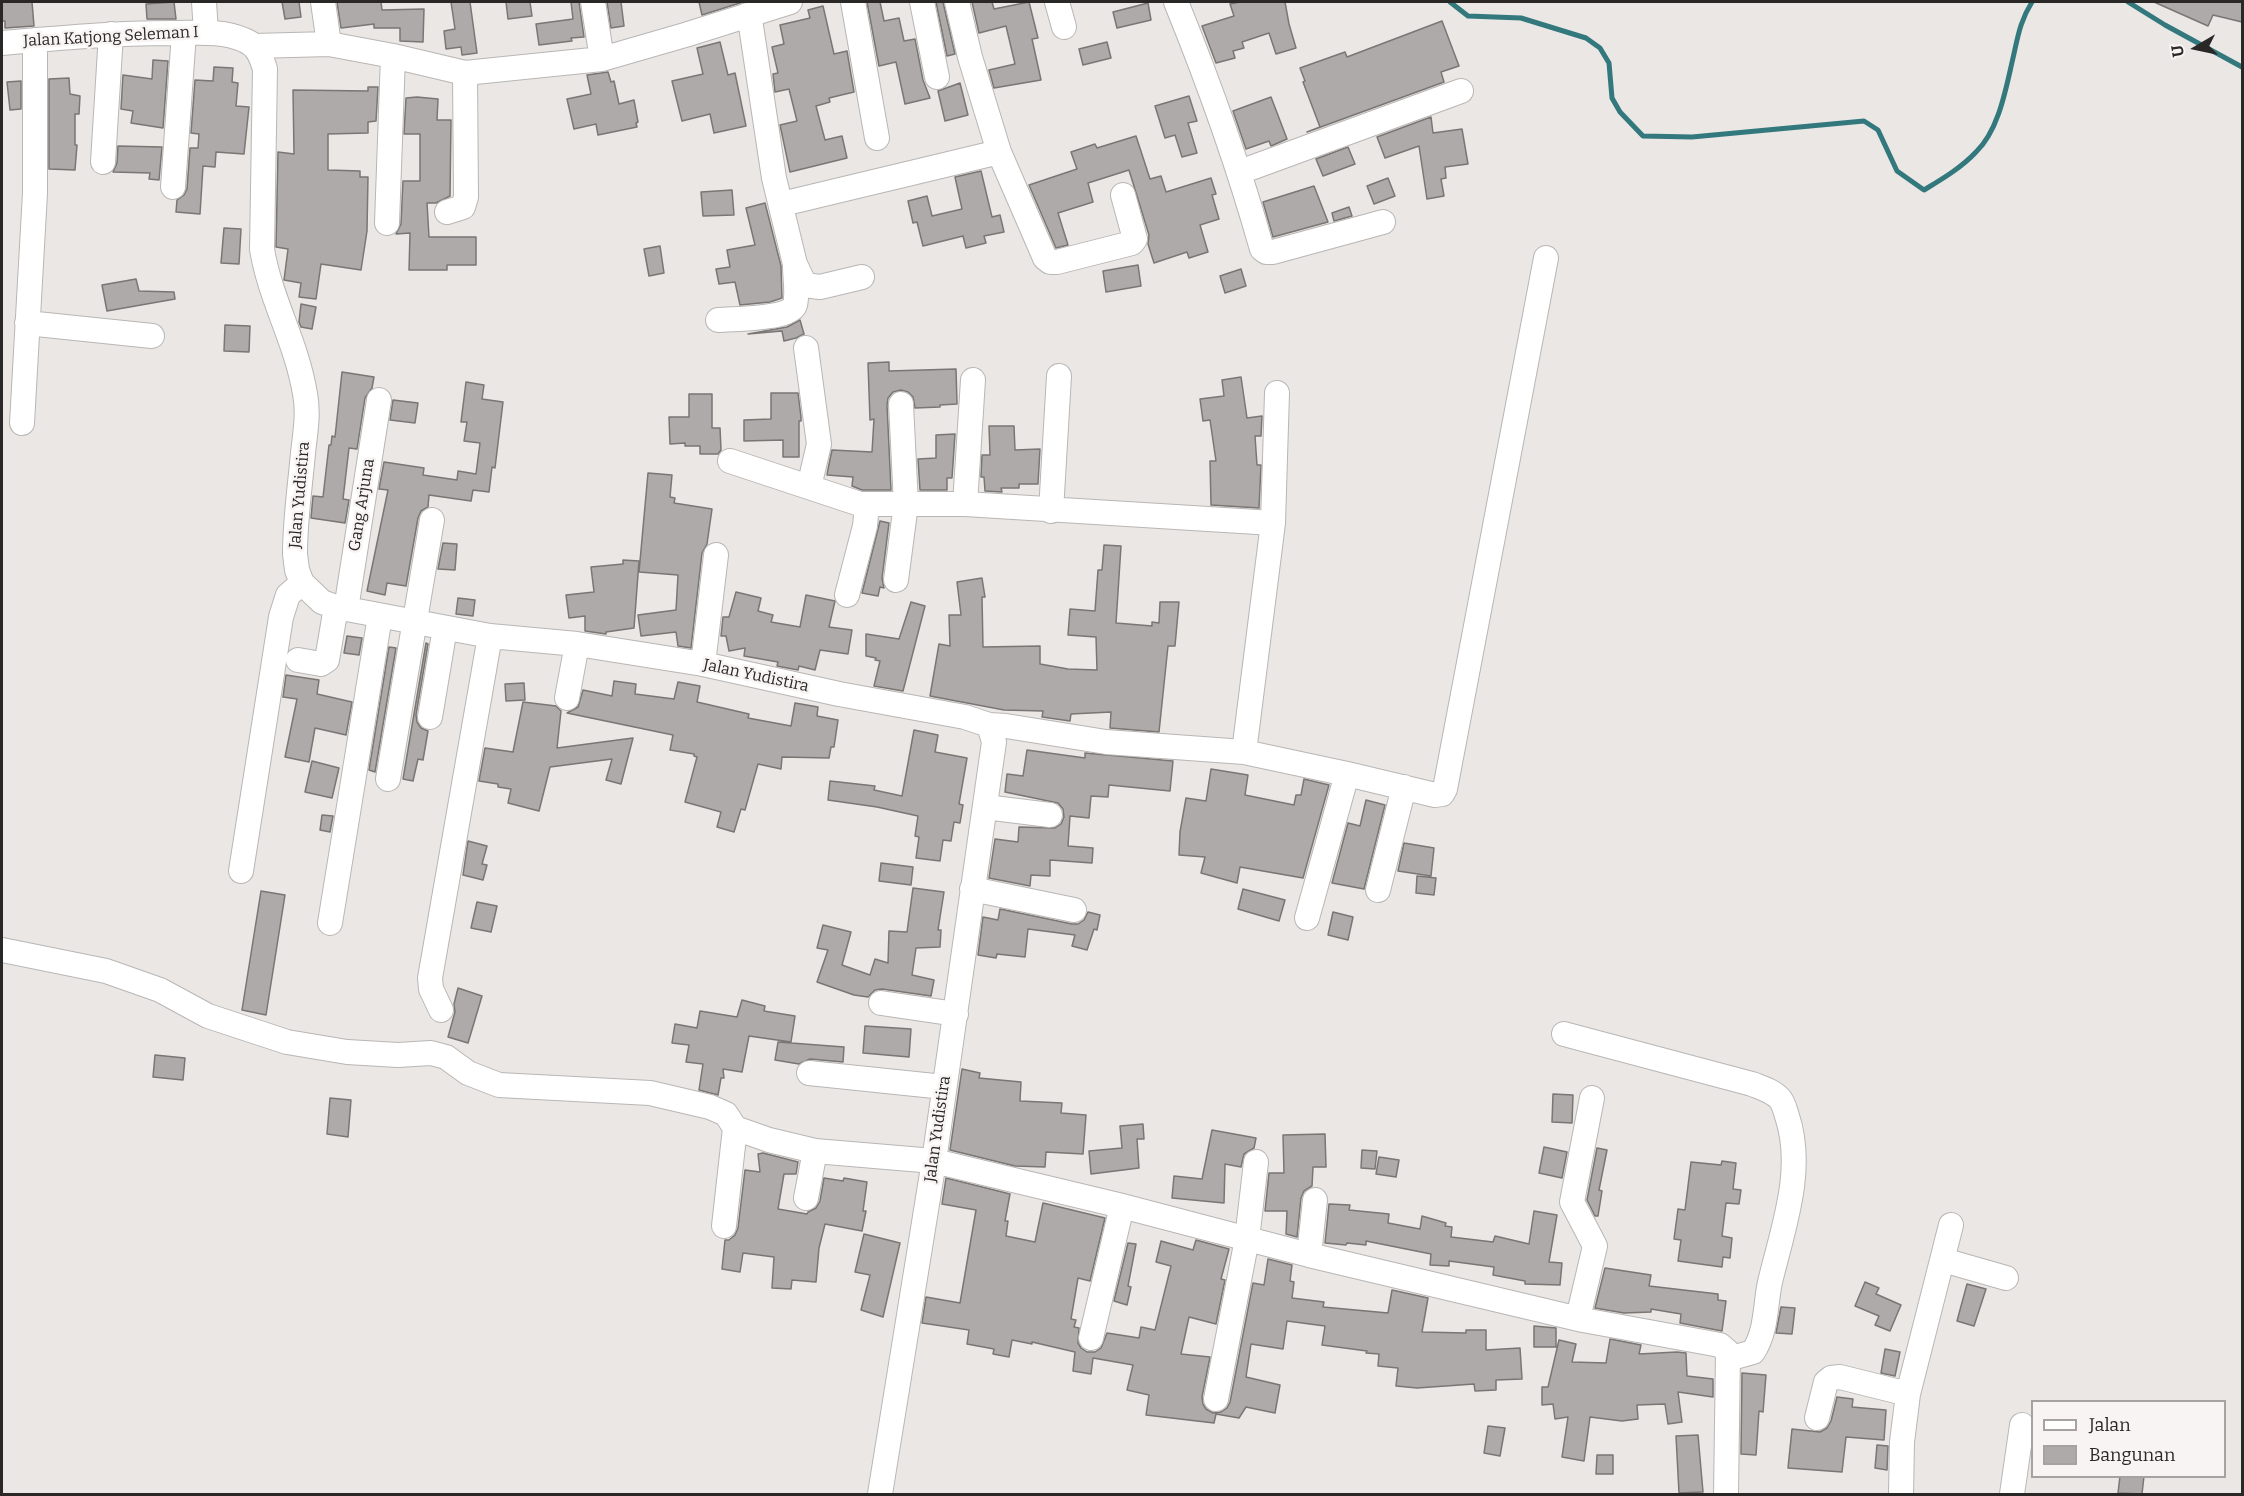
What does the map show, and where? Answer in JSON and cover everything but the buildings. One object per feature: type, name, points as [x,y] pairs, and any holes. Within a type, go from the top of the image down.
[{"type":"street","points":[[173,188],[195,32],[204,2]]},
{"type":"street","points":[[323,2],[328,44]]},
{"type":"street","points":[[593,2],[602,58]]},
{"type":"street","points":[[254,46],[328,44],[465,73],[602,58],[740,12],[790,2]]},
{"type":"street","points":[[853,2],[877,138]]},
{"type":"street","points":[[922,2],[937,76]]},
{"type":"street","points":[[957,2],[970,57],[999,152],[1045,258],[1050,262],[1057,262],[1132,243],[1135,238],[1123,195]]},
{"type":"street","points":[[1057,2],[1064,27]]},
{"type":"street","points":[[1176,2],[1240,172],[1262,249],[1266,252],[1383,222]]},
{"type":"street","points":[[718,320],[786,314],[792,311],[795,305],[795,264],[770,159],[751,26],[740,12]]},
{"type":"street","name":"Jalan Katjong Seleman I","points":[[2,43],[111,34],[195,32],[236,37],[254,46]]},
{"type":"street","points":[[103,162],[111,34]]},
{"type":"street","points":[[22,423],[34,194],[35,40]]},
{"type":"street","name":"Jalan Yudistira","points":[[254,46],[261,56],[265,69],[262,249],[266,276],[291,336],[301,369],[306,397],[306,424],[295,554],[297,570],[302,583],[311,593],[322,602],[380,616],[490,636],[577,644],[702,664],[839,694],[965,717],[989,725],[994,742],[956,1014],[880,1494]]},
{"type":"street","points":[[387,223],[393,56]]},
{"type":"street","points":[[447,212],[463,207],[466,197],[465,73]]},
{"type":"street","points":[[1240,172],[1461,91]]},
{"type":"street","points":[[782,204],[999,152]]},
{"type":"street","points":[[989,725],[1106,742],[1244,752],[1435,795],[1442,794],[1445,789],[1545,258]]},
{"type":"street","points":[[795,264],[805,285],[820,287],[862,278]]},
{"type":"street","points":[[27,323],[152,336]]},
{"type":"street","points":[[806,348],[819,444],[808,487]]},
{"type":"street","points":[[1051,511],[1059,376]]},
{"type":"street","points":[[965,504],[973,380]]},
{"type":"street","points":[[1244,752],[1273,523],[1277,393]]},
{"type":"street","name":"Gang Arjuna","points":[[298,660],[325,663],[341,608],[379,400]]},
{"type":"street","points":[[896,580],[906,504],[901,404]]},
{"type":"street","points":[[730,461],[860,504],[965,504],[1273,523]]},
{"type":"street","points":[[847,595],[866,526],[867,504]]},
{"type":"street","points":[[388,779],[432,520]]},
{"type":"street","points":[[702,664],[716,555]]},
{"type":"street","points":[[241,871],[281,617],[288,595],[302,583]]},
{"type":"street","points":[[330,923],[380,616]]},
{"type":"street","points":[[430,717],[445,628]]},
{"type":"street","points":[[441,1010],[431,989],[430,978],[490,636]]},
{"type":"street","points":[[567,698],[577,644]]},
{"type":"street","points":[[1306,918],[1347,774]]},
{"type":"street","points":[[1378,890],[1404,787]]},
{"type":"street","points":[[984,807],[1050,815]]},
{"type":"street","points":[[972,889],[1074,910]]},
{"type":"street","points":[[2,950],[106,971],[160,990],[208,1016],[287,1042],[347,1052],[398,1055],[431,1053],[446,1057],[468,1073],[499,1085],[650,1093],[710,1107],[726,1114],[735,1128],[769,1140],[815,1150],[934,1161],[1122,1206],[1309,1255],[1578,1318],[1720,1345],[1728,1352],[1726,1494]]},
{"type":"street","points":[[881,1003],[956,1014]]},
{"type":"street","points":[[1564,1034],[1752,1084],[1770,1091],[1784,1104],[1792,1129],[1794,1146],[1793,1184],[1768,1292],[1760,1341],[1754,1352],[1728,1359]]},
{"type":"street","points":[[809,1073],[944,1087]]},
{"type":"street","points":[[1578,1318],[1595,1246],[1572,1202],[1592,1098]]},
{"type":"street","points":[[724,1226],[735,1128]]},
{"type":"street","points":[[806,1198],[815,1150]]},
{"type":"street","points":[[1216,1399],[1247,1239],[1256,1162]]},
{"type":"street","points":[[1309,1255],[1316,1200]]},
{"type":"street","points":[[1091,1338],[1122,1206]]},
{"type":"street","points":[[1900,1494],[1902,1442],[1908,1394],[1951,1226]]},
{"type":"street","points":[[1943,1260],[2007,1278]]},
{"type":"street","points":[[1817,1418],[1826,1382],[1831,1378],[1840,1377],[1908,1394]]},
{"type":"street","points":[[2012,1494],[2022,1425]]},
{"type":"waterway","points":[[1450,2],[1468,16],[1521,18],[1586,38],[1600,48],[1609,63],[1612,98],[1620,112],[1643,136],[1692,137],[1864,121],[1878,130],[1897,171],[1924,190],[1964,163],[1984,143],[1996,120],[2020,29],[2032,2]]},
{"type":"waterway","points":[[2128,2],[2242,67]]}]
